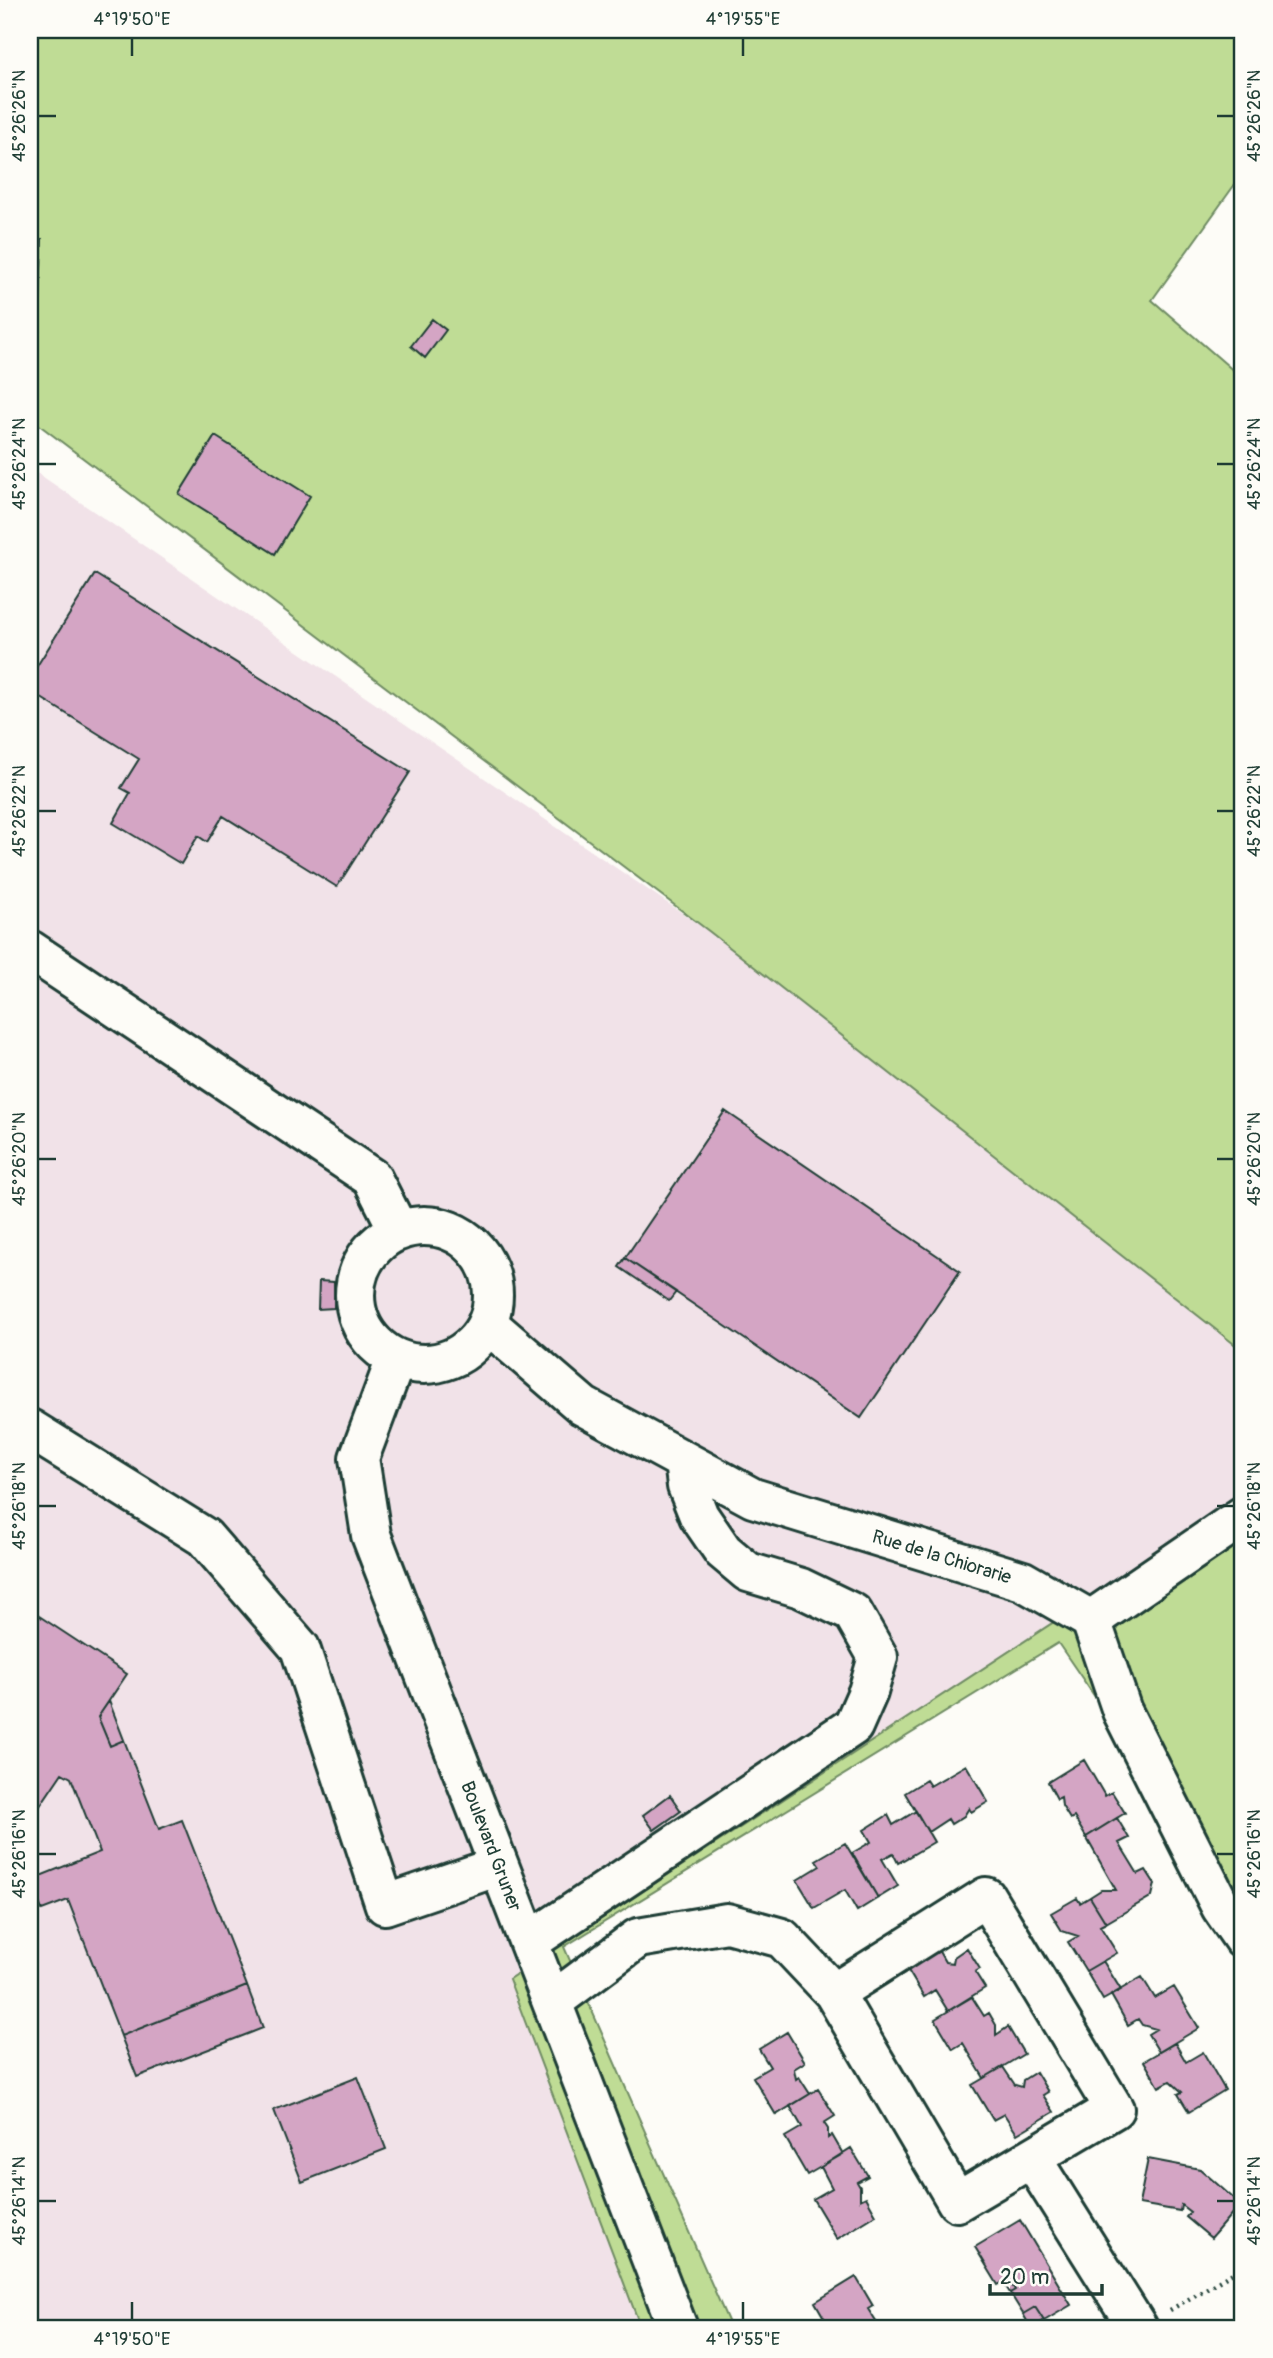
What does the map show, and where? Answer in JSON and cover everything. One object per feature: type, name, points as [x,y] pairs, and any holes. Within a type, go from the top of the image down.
[{"type":"street","points":[[30,950],[372,1178],[399,1231]]},
{"type":"street","points":[[422,1226],[445,1229],[466,1240],[482,1257],[491,1278],[493,1301],[488,1324],[476,1342],[458,1355],[438,1363],[417,1364],[396,1359],[376,1346],[362,1327],[355,1305],[356,1282],[364,1260],[379,1242],[399,1231],[422,1226]]},
{"type":"street","name":"Rue de la Chiorarie","points":[[488,1324],[583,1406],[753,1498],[1023,1581],[1091,1620]]},
{"type":"street","name":"Boulevard Gruner","points":[[396,1359],[359,1458],[371,1535],[678,2328]]},
{"type":"street","points":[[30,1429],[204,1537],[300,1648],[386,1905],[499,1866]]},
{"type":"street","points":[[529,1942],[853,1726],[868,1692],[878,1657],[853,1613],[801,1588],[748,1572],[723,1551],[699,1516],[687,1486],[684,1461]]},
{"type":"street","points":[[1243,1516],[1091,1620],[1122,1712],[1221,1907],[1243,1939]]},
{"type":"street","points":[[552,2002],[638,1938],[727,1923],[782,1938],[834,1993],[957,2202],[1114,2109],[986,1896],[834,1993]]},
{"type":"street","points":[[1032,2159],[1150,2321]]},
{"type":"path","points":[[1150,2321],[1243,2267]]},
{"type":"shaded area","points":[[30,468],[710,932],[1243,1351],[1243,1498],[509,1979],[641,2328],[30,2328]]},
{"type":"green space","points":[[30,30],[1243,30],[1243,173],[1152,300],[1243,379],[1243,1351],[710,932],[30,418]]},
{"type":"green space","points":[[1243,1498],[1243,1913],[1058,1643],[564,1947],[731,2328],[641,2328],[509,1979]]},
{"type":"building","points":[[30,239],[42,239],[39,334],[30,334]]},
{"type":"building","points":[[432,319],[446,330],[425,358],[411,346]]},
{"type":"building","points":[[215,436],[310,496],[275,554],[179,494]]},
{"type":"building","points":[[95,574],[410,772],[337,887],[223,816],[207,842],[198,836],[181,864],[113,823],[130,793],[121,788],[139,759],[30,691],[30,677]]},
{"type":"building","points":[[725,1111],[960,1271],[861,1418],[625,1258]]},
{"type":"building","points":[[625,1258],[676,1292],[669,1301],[619,1267]]},
{"type":"building","points":[[319,1281],[334,1282],[334,1308],[318,1309]]},
{"type":"building","points":[[30,1610],[127,1674],[98,1717],[110,1746],[124,1740],[159,1829],[182,1820],[247,1986],[121,2036],[68,1900],[42,1910],[30,1880],[100,1852],[71,1778],[62,1773],[33,1816],[30,1814]]},
{"type":"building","points":[[109,1701],[124,1740],[110,1746],[98,1717]]},
{"type":"building","points":[[1084,1760],[1105,1796],[1112,1792],[1125,1813],[1086,1837],[1074,1817],[1070,1819],[1062,1806],[1061,1797],[1057,1799],[1048,1782]]},
{"type":"building","points":[[966,1765],[988,1802],[971,1812],[969,1808],[964,1816],[951,1824],[948,1819],[928,1832],[905,1793],[926,1780],[930,1786]]},
{"type":"building","points":[[670,1795],[681,1811],[654,1830],[643,1815]]},
{"type":"building","points":[[916,1811],[934,1842],[898,1863],[893,1853],[882,1859],[898,1886],[878,1898],[852,1853],[871,1842],[864,1830],[888,1815],[893,1825]]},
{"type":"building","points":[[1117,1818],[1129,1838],[1119,1843],[1138,1874],[1146,1870],[1155,1884],[1152,1896],[1106,1923],[1090,1897],[1101,1890],[1116,1890],[1086,1837]]},
{"type":"building","points":[[845,1843],[878,1898],[857,1911],[845,1890],[814,1908],[797,1880],[820,1866],[816,1860]]},
{"type":"building","points":[[1090,1897],[1106,1923],[1100,1926],[1117,1953],[1086,1971],[1068,1942],[1078,1936],[1062,1931],[1051,1913],[1077,1898],[1080,1903]]},
{"type":"building","points":[[937,1948],[945,1962],[953,1963],[954,1957],[967,1948],[980,1969],[975,1972],[985,1988],[948,2011],[935,1990],[924,1997],[906,1967]]},
{"type":"building","points":[[1103,1961],[1121,1990],[1103,2000],[1086,1971]]},
{"type":"building","points":[[1142,1977],[1155,1998],[1174,1987],[1199,2028],[1159,2052],[1148,2034],[1156,2029],[1142,2025],[1138,2019],[1128,2025],[1111,1995]]},
{"type":"building","points":[[247,1986],[263,2028],[137,2077],[121,2036]]},
{"type":"building","points":[[972,1997],[984,2016],[989,2013],[996,2025],[996,2035],[1008,2027],[1024,2054],[984,2078],[963,2043],[953,2049],[935,2019]]},
{"type":"building","points":[[787,2032],[805,2062],[794,2069],[796,2079],[799,2077],[810,2094],[776,2115],[753,2077],[770,2067],[759,2049]]},
{"type":"building","points":[[1175,2043],[1186,2062],[1203,2052],[1225,2090],[1189,2112],[1178,2094],[1182,2092],[1170,2081],[1159,2087],[1144,2061]]},
{"type":"building","points":[[1003,2067],[1015,2085],[1022,2087],[1023,2080],[1036,2072],[1048,2092],[1043,2095],[1054,2112],[1017,2134],[1004,2114],[993,2120],[972,2085]]},
{"type":"building","points":[[358,2077],[386,2149],[302,2182],[274,2110]]},
{"type":"building","points":[[818,2089],[835,2116],[824,2123],[828,2129],[828,2138],[832,2135],[843,2154],[807,2175],[785,2137],[802,2127],[790,2106]]},
{"type":"building","points":[[851,2148],[868,2176],[857,2182],[860,2187],[860,2200],[866,2197],[876,2215],[837,2239],[813,2199],[832,2188],[821,2167]]},
{"type":"building","points":[[1148,2159],[1200,2169],[1240,2204],[1211,2238],[1186,2217],[1190,2212],[1181,2205],[1180,2211],[1139,2204]]},
{"type":"building","points":[[1020,2220],[1071,2305],[1044,2321],[1035,2307],[1023,2314],[1010,2293],[1015,2290],[1008,2279],[998,2285],[975,2247]]},
{"type":"building","points":[[856,2277],[873,2306],[868,2309],[880,2328],[830,2328],[815,2302]]},
{"type":"building","points":[[1008,2279],[1015,2290],[1010,2293],[1003,2282]]},
{"type":"building","points":[[1035,2307],[1044,2321],[1031,2328],[1023,2314]]}]
